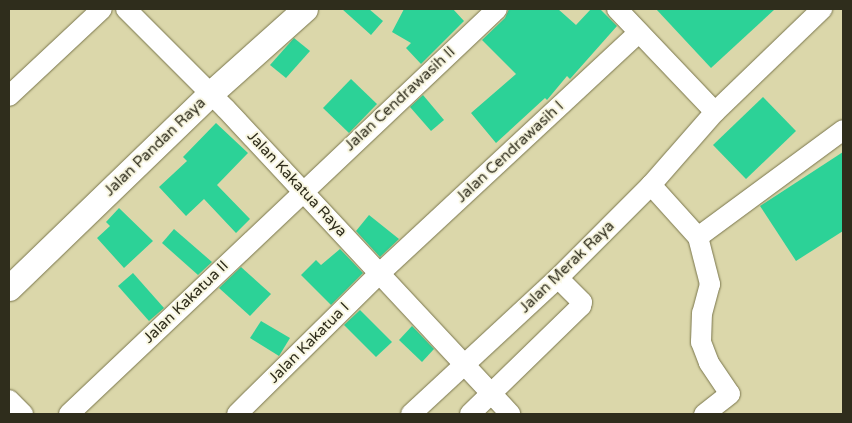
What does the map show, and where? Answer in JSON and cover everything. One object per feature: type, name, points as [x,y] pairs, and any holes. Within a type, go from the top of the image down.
[{"type":"street","points":[[9,96],[102,9]]},
{"type":"street","name":"Jalan Kakatua Raya","points":[[126,9],[211,93],[381,272],[510,414]]},
{"type":"street","name":"Jalan Pandan Raya","points":[[9,288],[211,93],[305,9]]},
{"type":"street","name":"Jalan Cendrawasih II","points":[[303,190],[497,9]]},
{"type":"street","points":[[617,9],[715,112]]},
{"type":"street","name":"Jalan Merak Raya","points":[[411,414],[469,368],[651,185],[715,112],[822,9]]},
{"type":"street","name":"Jalan Cendrawasih I","points":[[381,272],[639,32]]},
{"type":"street","points":[[698,237],[843,130]]},
{"type":"street","points":[[651,185],[698,237],[710,284],[701,319],[701,342],[709,363],[730,394],[704,414]]},
{"type":"street","name":"Jalan Kakatua II","points":[[69,414],[303,190]]},
{"type":"street","name":"Jalan Kakatua I","points":[[237,414],[381,272]]},
{"type":"street","points":[[470,414],[488,391],[582,306],[582,302],[558,278]]},
{"type":"street","points":[[9,400],[23,414]]},
{"type":"building","points":[[342,9],[369,9],[383,21],[371,35]]},
{"type":"building","points":[[404,9],[453,9],[464,21],[421,64],[406,48],[411,43],[392,32]]},
{"type":"building","points":[[509,9],[558,9],[576,25],[591,9],[600,9],[617,26],[570,79],[567,76],[547,100],[545,98],[496,143],[471,113],[516,74],[482,40],[505,18]]},
{"type":"building","points":[[656,9],[775,9],[711,68]]},
{"type":"building","points":[[294,38],[310,51],[286,78],[270,65]]},
{"type":"building","points":[[351,79],[377,104],[349,133],[323,108]]},
{"type":"building","points":[[423,95],[444,120],[431,131],[410,107]]},
{"type":"building","points":[[763,97],[796,131],[746,179],[713,145]]},
{"type":"building","points":[[216,123],[248,153],[217,185],[250,219],[236,233],[204,199],[186,216],[159,187],[187,161],[183,157]]},
{"type":"building","points":[[843,152],[843,231],[796,261],[760,206]]},
{"type":"building","points":[[119,208],[153,241],[124,268],[97,238],[110,226],[106,222]]},
{"type":"building","points":[[369,215],[399,239],[380,257],[356,231]]},
{"type":"building","points":[[174,229],[212,262],[198,275],[162,243]]},
{"type":"building","points":[[340,249],[363,273],[331,305],[301,275],[316,260],[321,265]]},
{"type":"building","points":[[241,267],[271,294],[250,316],[219,288]]},
{"type":"building","points":[[133,273],[164,308],[149,321],[118,286]]},
{"type":"building","points":[[360,310],[392,342],[376,357],[344,325]]},
{"type":"building","points":[[261,321],[290,338],[279,356],[250,338]]},
{"type":"building","points":[[412,326],[434,349],[422,362],[399,340]]}]
